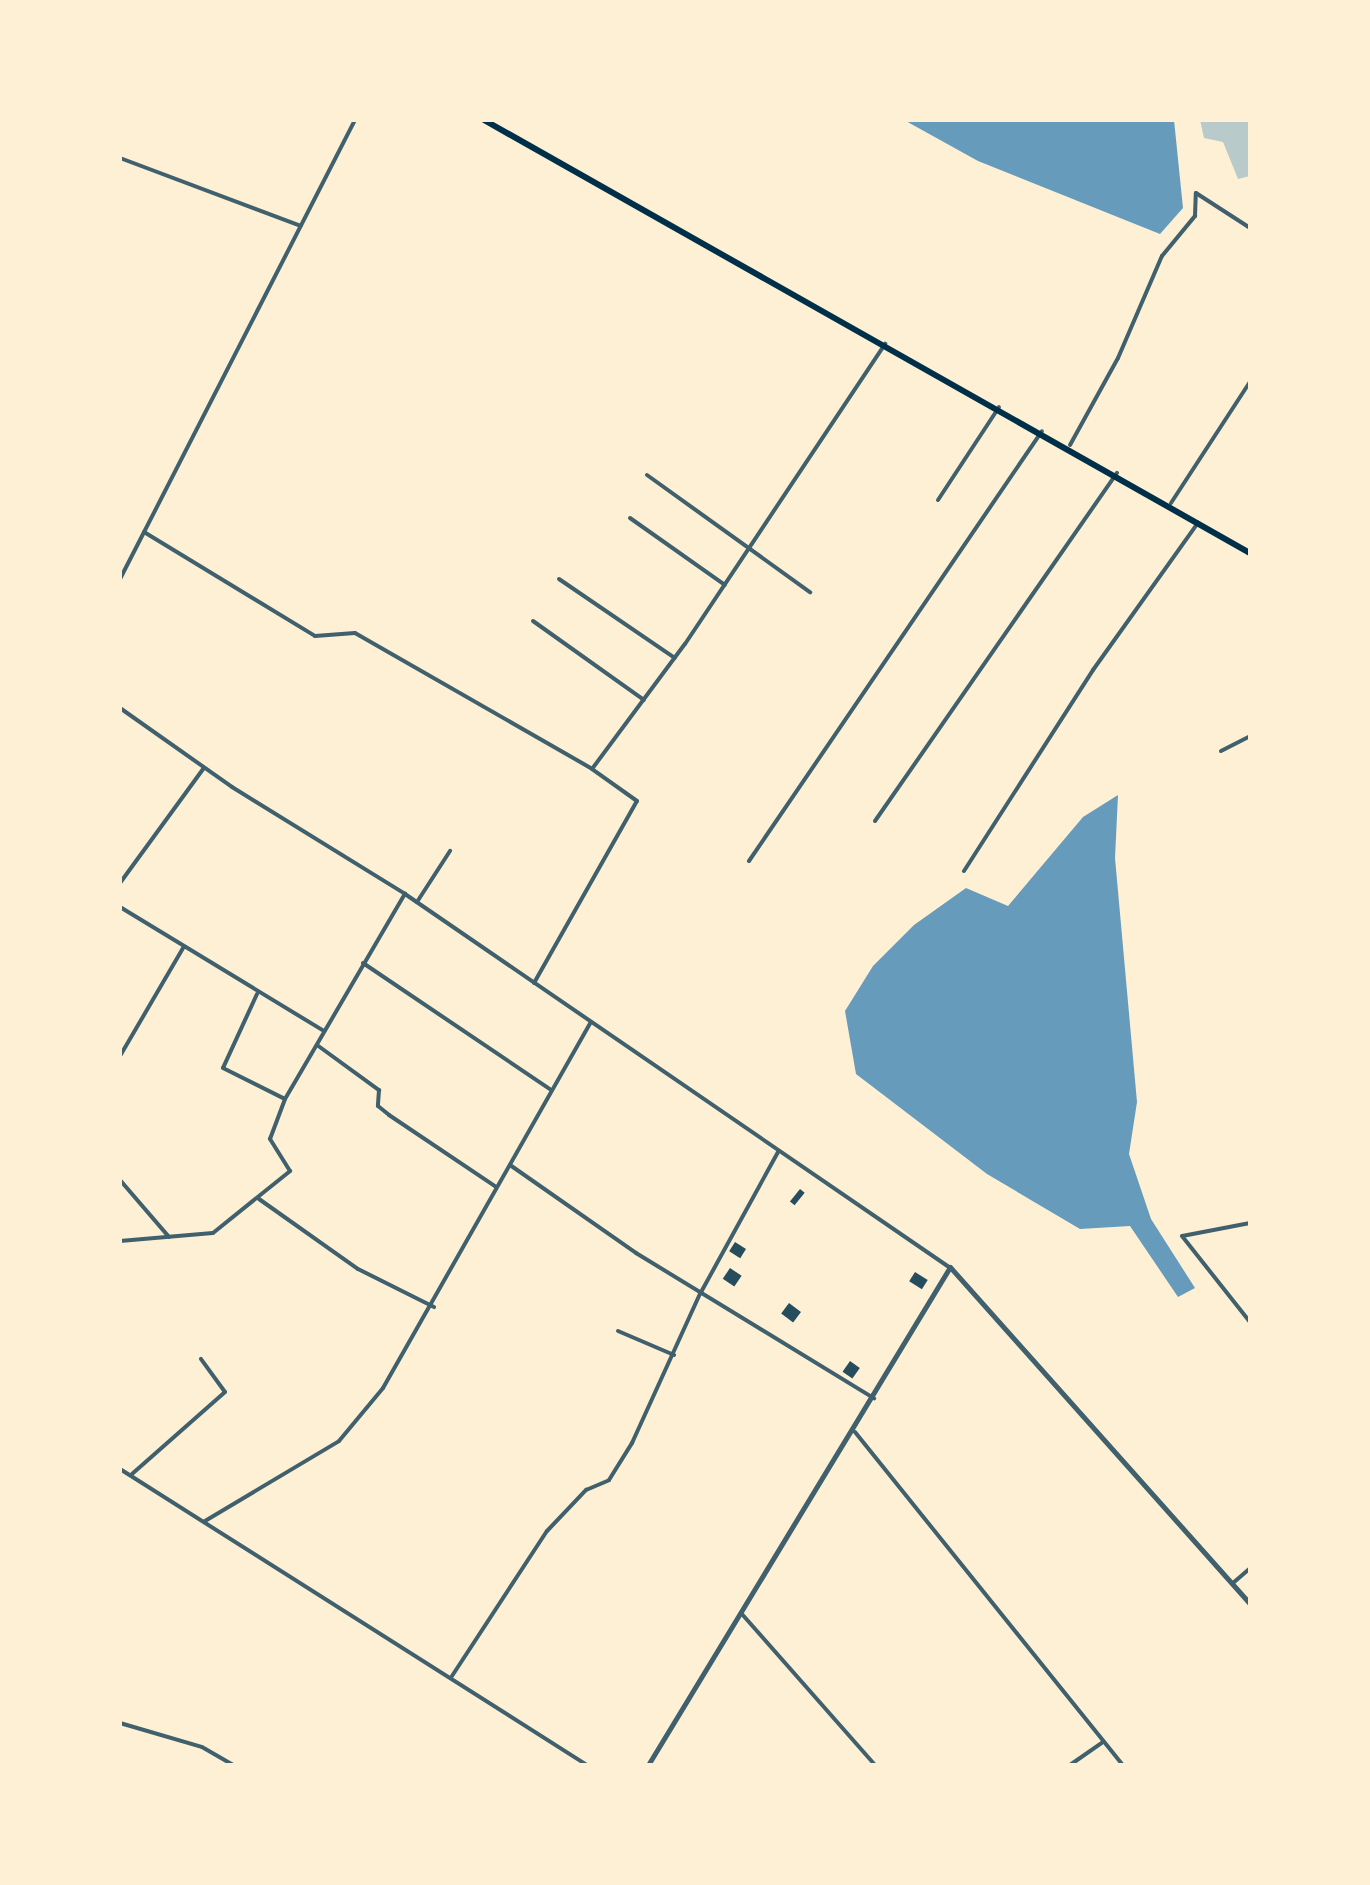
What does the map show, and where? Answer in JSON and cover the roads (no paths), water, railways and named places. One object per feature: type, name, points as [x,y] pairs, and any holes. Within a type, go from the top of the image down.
[{"type":"highway","points":[[484,120],[1070,445],[1250,553]]},
{"type":"street","points":[[120,579],[354,120]]},
{"type":"street","points":[[120,158],[301,226]]},
{"type":"street","points":[[1070,445],[1118,358],[1162,256],[1194,216],[1196,193],[1250,228]]},
{"type":"street","points":[[592,769],[752,546],[884,344]]},
{"type":"street","points":[[1171,503],[1250,382]]},
{"type":"street","points":[[938,500],[999,407]]},
{"type":"street","points":[[749,862],[1042,430]]},
{"type":"street","points":[[875,821],[1116,473]]},
{"type":"street","points":[[647,475],[752,546],[810,592]]},
{"type":"street","points":[[630,518],[725,585]]},
{"type":"street","points":[[964,872],[1093,670],[1198,522]]},
{"type":"street","points":[[144,532],[315,636],[354,633],[592,769],[637,800],[533,985]]},
{"type":"street","points":[[559,579],[675,658]]},
{"type":"street","points":[[533,621],[644,700]]},
{"type":"street","points":[[120,708],[204,768],[417,902],[950,1268],[1250,1604]]},
{"type":"street","points":[[1221,752],[1250,736]]},
{"type":"street","points":[[120,883],[204,768]]},
{"type":"street","points":[[417,902],[450,851]]},
{"type":"street","points":[[120,1241],[213,1233],[290,1171],[270,1139],[285,1099],[405,894]]},
{"type":"street","points":[[120,906],[257,994],[324,1031]]},
{"type":"street","points":[[120,1056],[183,948]]},
{"type":"street","points":[[362,963],[550,1089]]},
{"type":"street","points":[[257,994],[223,1068],[285,1099]]},
{"type":"street","points":[[205,1521],[339,1441],[383,1388],[434,1306],[550,1089],[590,1024]]},
{"type":"street","points":[[317,1046],[378,1090],[378,1106],[388,1115],[497,1188]]},
{"type":"street","points":[[452,1676],[547,1531],[586,1490],[609,1480],[674,1355],[700,1294],[778,1152]]},
{"type":"street","points":[[510,1165],[700,1294],[874,1398]]},
{"type":"street","points":[[120,1180],[170,1239]]},
{"type":"street","points":[[258,1199],[358,1269],[434,1306]]},
{"type":"street","points":[[1250,1222],[1182,1236],[1250,1322]]},
{"type":"street","points":[[648,1765],[855,1432],[950,1268]]},
{"type":"street","points":[[618,1330],[674,1355]]},
{"type":"street","points":[[123,1471],[132,1475],[225,1392],[201,1358]]},
{"type":"street","points":[[855,1432],[1123,1765]]},
{"type":"street","points":[[123,1471],[587,1765]]},
{"type":"street","points":[[1232,1583],[1250,1568]]},
{"type":"street","points":[[741,1613],[874,1765]]},
{"type":"street","points":[[120,1723],[202,1747],[233,1765]]},
{"type":"street","points":[[1070,1765],[1104,1742]]},
{"type":"water","points":[[904,120],[1174,120],[1183,208],[1160,234],[978,161]]},
{"type":"water","points":[[1118,795],[1115,858],[1137,1102],[1129,1154],[1151,1219],[1195,1288],[1178,1297],[1130,1226],[1080,1229],[987,1174],[856,1074],[845,1011],[873,966],[914,925],[966,888],[1008,906],[1083,817]]}]
